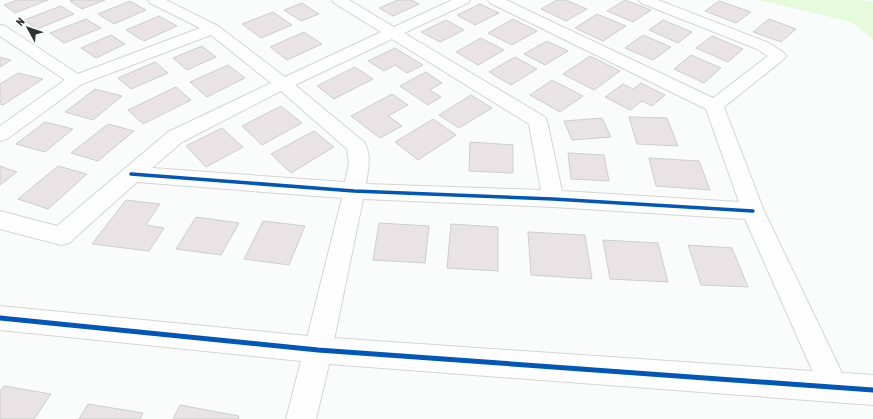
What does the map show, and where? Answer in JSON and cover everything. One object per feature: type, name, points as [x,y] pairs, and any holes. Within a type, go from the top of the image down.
[{"type":"street","points":[[154,0],[213,29],[283,84],[357,147],[359,163],[354,191],[301,419]]},
{"type":"street","points":[[339,0],[538,121],[552,199]]},
{"type":"street","points":[[0,220],[61,236],[175,137],[283,84],[463,0]]},
{"type":"street","points":[[495,0],[714,106],[753,211],[834,387]]},
{"type":"street","points":[[646,0],[763,46],[778,56],[714,106]]},
{"type":"street","points":[[0,29],[76,80]]},
{"type":"street","points":[[0,135],[76,80],[213,29]]},
{"type":"street","points":[[131,174],[354,191],[552,199],[753,211]]},
{"type":"street","points":[[0,318],[318,350],[873,390]]},
{"type":"green space","points":[[759,0],[862,0],[873,2],[873,39],[851,22]]},
{"type":"building","points":[[17,0],[48,0],[15,13],[4,5]]},
{"type":"building","points":[[105,0],[82,9],[70,1]]},
{"type":"building","points":[[398,0],[412,0],[419,4],[393,16],[379,8]]},
{"type":"building","points":[[557,0],[566,0],[587,9],[566,21],[541,9]]},
{"type":"building","points":[[625,0],[651,10],[633,22],[607,11]]},
{"type":"building","points":[[130,1],[146,10],[114,24],[98,14]]},
{"type":"building","points":[[719,1],[751,12],[736,23],[705,11]]},
{"type":"building","points":[[302,3],[319,14],[301,21],[284,10]]},
{"type":"building","points":[[480,4],[499,13],[475,25],[457,15]]},
{"type":"building","points":[[61,6],[74,14],[37,29],[24,20]]},
{"type":"building","points":[[273,12],[292,25],[261,38],[242,24]]},
{"type":"building","points":[[597,14],[626,26],[603,41],[575,28]]},
{"type":"building","points":[[159,16],[177,26],[144,41],[126,30]]},
{"type":"building","points":[[86,19],[101,28],[64,43],[50,33]]},
{"type":"building","points":[[513,19],[537,31],[512,45],[488,33]]},
{"type":"building","points":[[769,19],[796,29],[781,42],[753,32]]},
{"type":"building","points":[[446,20],[464,30],[440,42],[421,32]]},
{"type":"building","points":[[663,20],[692,32],[678,43],[649,30]]},
{"type":"building","points":[[304,32],[322,44],[287,60],[270,47]]},
{"type":"building","points":[[111,35],[125,44],[96,58],[81,48]]},
{"type":"building","points":[[643,35],[671,47],[653,60],[625,48]]},
{"type":"building","points":[[712,36],[743,49],[728,62],[696,48]]},
{"type":"building","points":[[481,38],[504,50],[478,65],[456,52]]},
{"type":"building","points":[[547,41],[568,51],[545,65],[524,54]]},
{"type":"building","points":[[202,46],[216,57],[187,70],[173,58]]},
{"type":"building","points":[[395,48],[423,65],[407,73],[395,65],[384,71],[368,61]]},
{"type":"building","points":[[691,55],[721,68],[704,83],[674,69]]},
{"type":"building","points":[[590,56],[620,71],[594,90],[563,74]]},
{"type":"building","points":[[0,57],[11,60],[0,67]]},
{"type":"building","points":[[515,57],[537,69],[511,85],[489,72]]},
{"type":"building","points":[[155,62],[168,73],[131,89],[118,78]]},
{"type":"building","points":[[228,65],[245,78],[207,97],[190,82]]},
{"type":"building","points":[[355,67],[373,79],[334,99],[317,86]]},
{"type":"building","points":[[426,72],[442,83],[430,90],[441,97],[428,105],[400,86]]},
{"type":"building","points":[[18,73],[43,79],[3,105],[0,104],[0,84]]},
{"type":"building","points":[[552,80],[583,96],[560,112],[530,95]]},
{"type":"building","points":[[641,83],[665,95],[652,106],[642,101],[630,110],[605,97],[623,84],[633,89]]},
{"type":"building","points":[[176,87],[191,100],[143,124],[128,110]]},
{"type":"building","points":[[95,89],[122,96],[93,120],[65,112]]},
{"type":"building","points":[[392,94],[408,105],[388,116],[402,126],[380,138],[351,116]]},
{"type":"building","points":[[471,95],[492,108],[459,128],[439,115]]},
{"type":"building","points":[[281,106],[302,123],[262,145],[242,126]]},
{"type":"building","points":[[629,117],[667,118],[678,146],[637,144]]},
{"type":"building","points":[[602,118],[611,137],[572,140],[564,121]]},
{"type":"building","points":[[433,119],[456,135],[418,160],[395,142]]},
{"type":"building","points":[[45,122],[73,129],[45,152],[16,144]]},
{"type":"building","points":[[108,124],[134,131],[98,161],[71,153]]},
{"type":"building","points":[[222,128],[243,147],[206,167],[186,146]]},
{"type":"building","points":[[314,131],[334,147],[291,173],[271,154]]},
{"type":"building","points":[[470,142],[513,145],[513,173],[469,171]]},
{"type":"building","points":[[568,153],[604,155],[609,181],[571,179]]},
{"type":"building","points":[[649,158],[699,161],[710,190],[656,186]]},
{"type":"building","points":[[0,166],[17,172],[0,185]]},
{"type":"building","points":[[58,166],[87,174],[48,209],[18,199]]},
{"type":"building","points":[[126,200],[160,204],[146,225],[164,228],[149,251],[92,244]]},
{"type":"building","points":[[196,217],[239,223],[221,255],[176,249]]},
{"type":"building","points":[[263,221],[305,226],[289,265],[244,259]]},
{"type":"building","points":[[379,223],[429,226],[425,263],[373,260]]},
{"type":"building","points":[[451,224],[498,227],[498,271],[447,268]]},
{"type":"building","points":[[528,232],[585,235],[592,279],[531,275]]},
{"type":"building","points":[[603,240],[658,243],[668,282],[610,279]]},
{"type":"building","points":[[688,245],[732,248],[748,287],[701,285]]},
{"type":"building","points":[[4,386],[51,394],[34,419],[0,419],[0,391]]},
{"type":"building","points":[[88,404],[143,413],[140,419],[79,419]]},
{"type":"building","points":[[180,405],[239,416],[238,419],[173,419]]},
{"type":"cycle path","points":[[131,174],[354,191],[553,199],[753,211]]},
{"type":"cycle path","points":[[0,318],[318,350],[873,390]]}]
